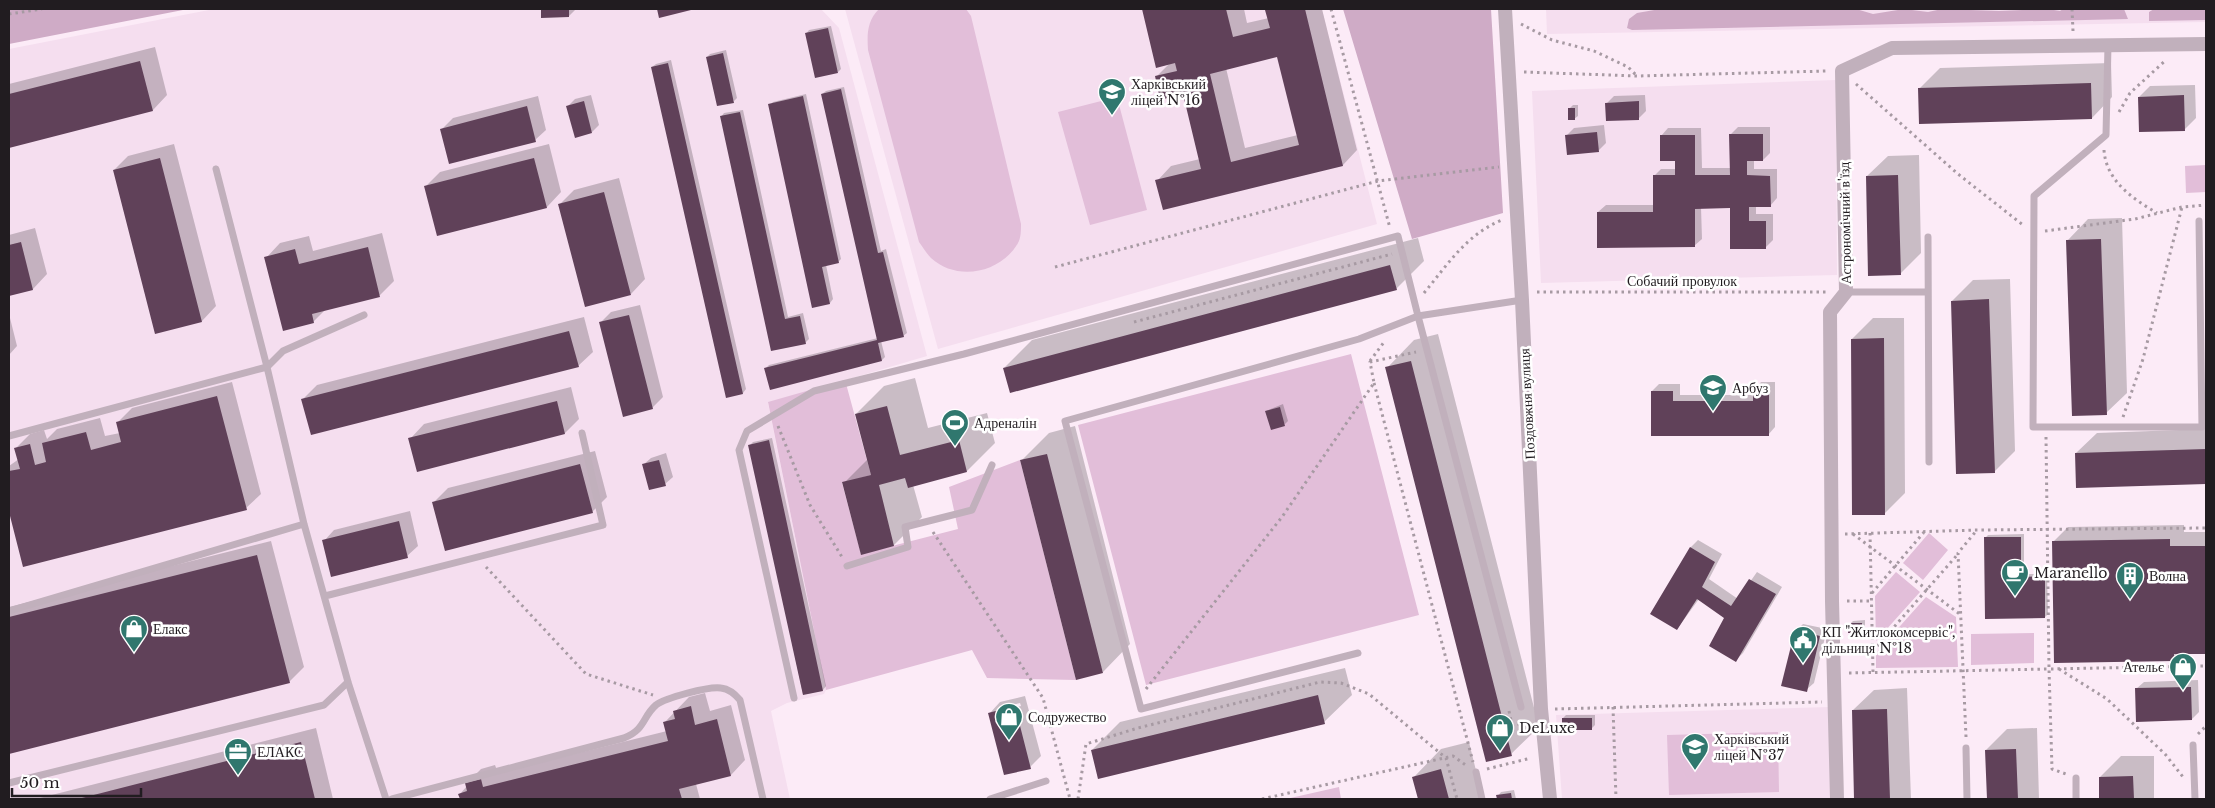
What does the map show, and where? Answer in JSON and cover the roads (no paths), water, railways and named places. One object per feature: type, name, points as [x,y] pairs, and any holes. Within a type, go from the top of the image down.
[{"type":"street","name":"Поздовжня вулиця","points":[[1505,13],[1522,300],[1541,709],[1550,799]]},
{"type":"street","points":[[2108,45],[2206,44]]},
{"type":"street","name":"Астрономічний в'їзд","points":[[1837,799],[1831,534],[1830,312],[1846,292],[1842,71],[1892,48],[2108,45]]},
{"type":"lane","points":[[2108,45],[2106,135],[2034,196],[2033,427],[2204,427],[2199,221]]},
{"type":"lane","points":[[216,169],[267,367],[304,524],[348,682],[386,799]]},
{"type":"lane","points":[[794,698],[739,450],[747,432],[773,414],[814,391],[964,354],[1398,236],[1521,707]]},
{"type":"lane","points":[[1928,237],[1929,462]]},
{"type":"lane","points":[[1846,292],[1927,292]]},
{"type":"lane","points":[[1358,653],[1141,709],[1065,421],[1359,339],[1418,316],[1522,300]]},
{"type":"lane","points":[[9,436],[267,367],[283,352],[364,315]]},
{"type":"lane","points":[[324,596],[603,525],[582,434]]},
{"type":"lane","points":[[847,566],[908,547],[905,527],[972,510],[992,465]]},
{"type":"lane","points":[[9,611],[304,524]]},
{"type":"lane","points":[[9,783],[324,705],[348,682]]},
{"type":"lane","points":[[392,799],[624,738],[641,728],[651,711],[667,699],[719,687],[734,694],[740,700],[764,799]]},
{"type":"lane","points":[[2193,745],[2195,799]]},
{"type":"lane","points":[[1966,748],[1967,799]]},
{"type":"lane","points":[[1476,772],[1482,799]]},
{"type":"lane","points":[[2076,778],[2076,799]]},
{"type":"lane","points":[[990,798],[1046,781]]},
{"type":"place","name":"Харківський ліцей №16","points":[[1112,116]]},
{"type":"place","name":"Арбуз","points":[[1713,412]]},
{"type":"place","name":"Адреналін","points":[[955,447]]},
{"type":"place","name":"Maranello","points":[[2015,597]]},
{"type":"place","name":"Волна","points":[[2130,600]]},
{"type":"place","name":"Елакс","points":[[134,653]]},
{"type":"place","name":"КП \"Житлокомсервіс\", дільниця №18","points":[[1803,664]]},
{"type":"place","name":"Ательє","points":[[2183,691]]},
{"type":"place","name":"Содружество","points":[[1009,741]]},
{"type":"place","name":"DeLuxe","points":[[1500,752]]},
{"type":"place","name":"Харківський ліцей №37","points":[[1695,771]]},
{"type":"place","name":"ЕЛАКС","points":[[238,776]]}]
